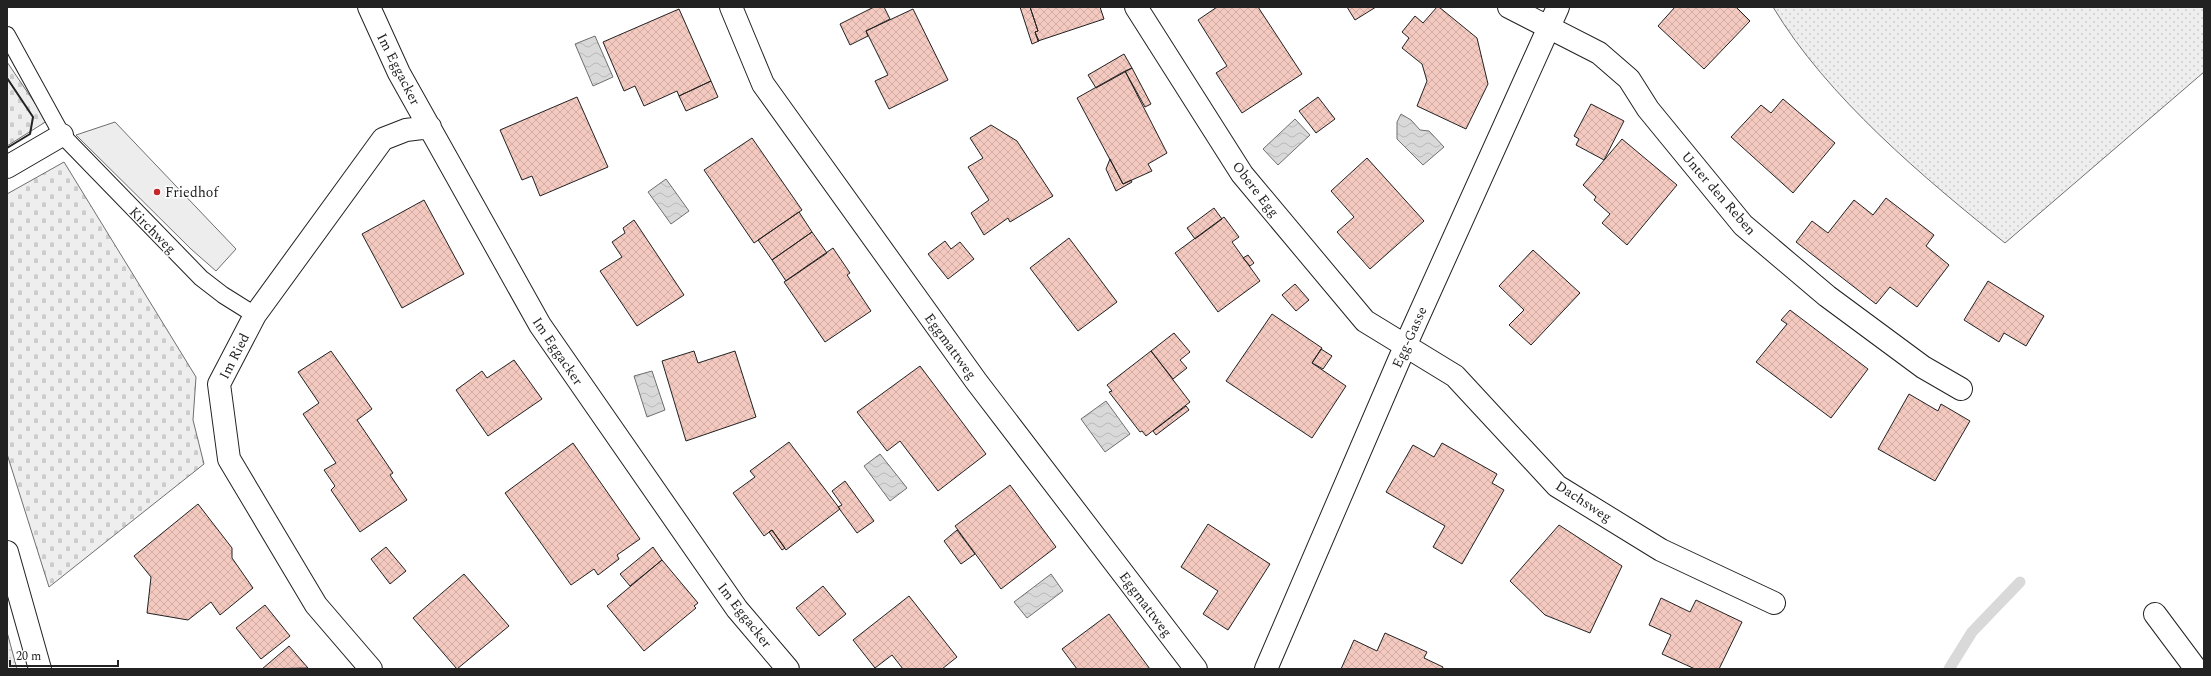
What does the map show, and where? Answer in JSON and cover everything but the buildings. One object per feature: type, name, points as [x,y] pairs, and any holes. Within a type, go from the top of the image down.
[{"type":"street","name":"Im Eggacker","points":[[369,7],[399,73],[540,325],[737,609],[788,669]]},
{"type":"street","name":"Eggmattweg","points":[[731,7],[763,84],[976,380],[1196,669]]},
{"type":"street","name":"Obere Egg","points":[[1136,7],[1242,174],[1365,321],[1406,344]]},
{"type":"street","name":"Unter den Reben","points":[[1510,7],[1514,11],[1599,53],[1629,79],[1648,109],[1743,225],[1827,296],[1924,367],[1961,389]]},
{"type":"street","name":"Egg-Gasse","points":[[1266,669],[1406,344],[1558,7]]},
{"type":"street","name":"Im Ried","points":[[371,669],[316,605],[229,459],[219,384],[254,315],[383,139],[406,130],[430,127]]},
{"type":"street","points":[[7,167],[62,135]]},
{"type":"street","name":"Dachsweg","points":[[1406,344],[1456,376],[1557,486],[1661,550],[1774,603]]},
{"type":"street","points":[[7,552],[40,669]]},
{"type":"street","points":[[2155,614],[2196,669]]},
{"type":"lane","name":"Kirchweg","points":[[7,35],[62,135],[201,278],[223,295],[254,315]]},
{"type":"green space","points":[[1773,7],[2204,7],[2204,72],[2005,243],[1910,163],[1849,104],[1821,73],[1795,40]]},
{"type":"green space","points":[[7,62],[47,121],[7,146]]},
{"type":"green space","points":[[64,162],[196,377],[193,420],[204,464],[49,587],[7,454],[7,194]]},
{"type":"green space","points":[[7,632],[17,669],[7,669]]},
{"type":"shaded area","name":"Friedhof","points":[[115,122],[236,249],[216,271],[191,249],[76,135]]},
{"type":"water","points":[[595,36],[613,77],[593,86],[575,44]]},
{"type":"water","points":[[1401,114],[1411,120],[1420,130],[1429,131],[1444,147],[1423,165],[1397,139],[1397,122]]},
{"type":"water","points":[[1295,119],[1310,135],[1278,165],[1263,149]]},
{"type":"water","points":[[666,179],[689,211],[671,224],[648,192]]},
{"type":"water","points":[[652,371],[665,410],[647,417],[634,376]]},
{"type":"water","points":[[1106,401],[1130,434],[1105,452],[1081,419]]},
{"type":"water","points":[[880,454],[907,488],[890,501],[864,466]]},
{"type":"water","points":[[1051,574],[1063,591],[1027,618],[1014,602]]},
{"type":"waterway","points":[[1949,669],[1972,632],[2020,582]]},
{"type":"wall","points":[[7,78],[33,117],[30,134],[7,148]]},
{"type":"place","name":"Friedhof","points":[[157,192]]}]
